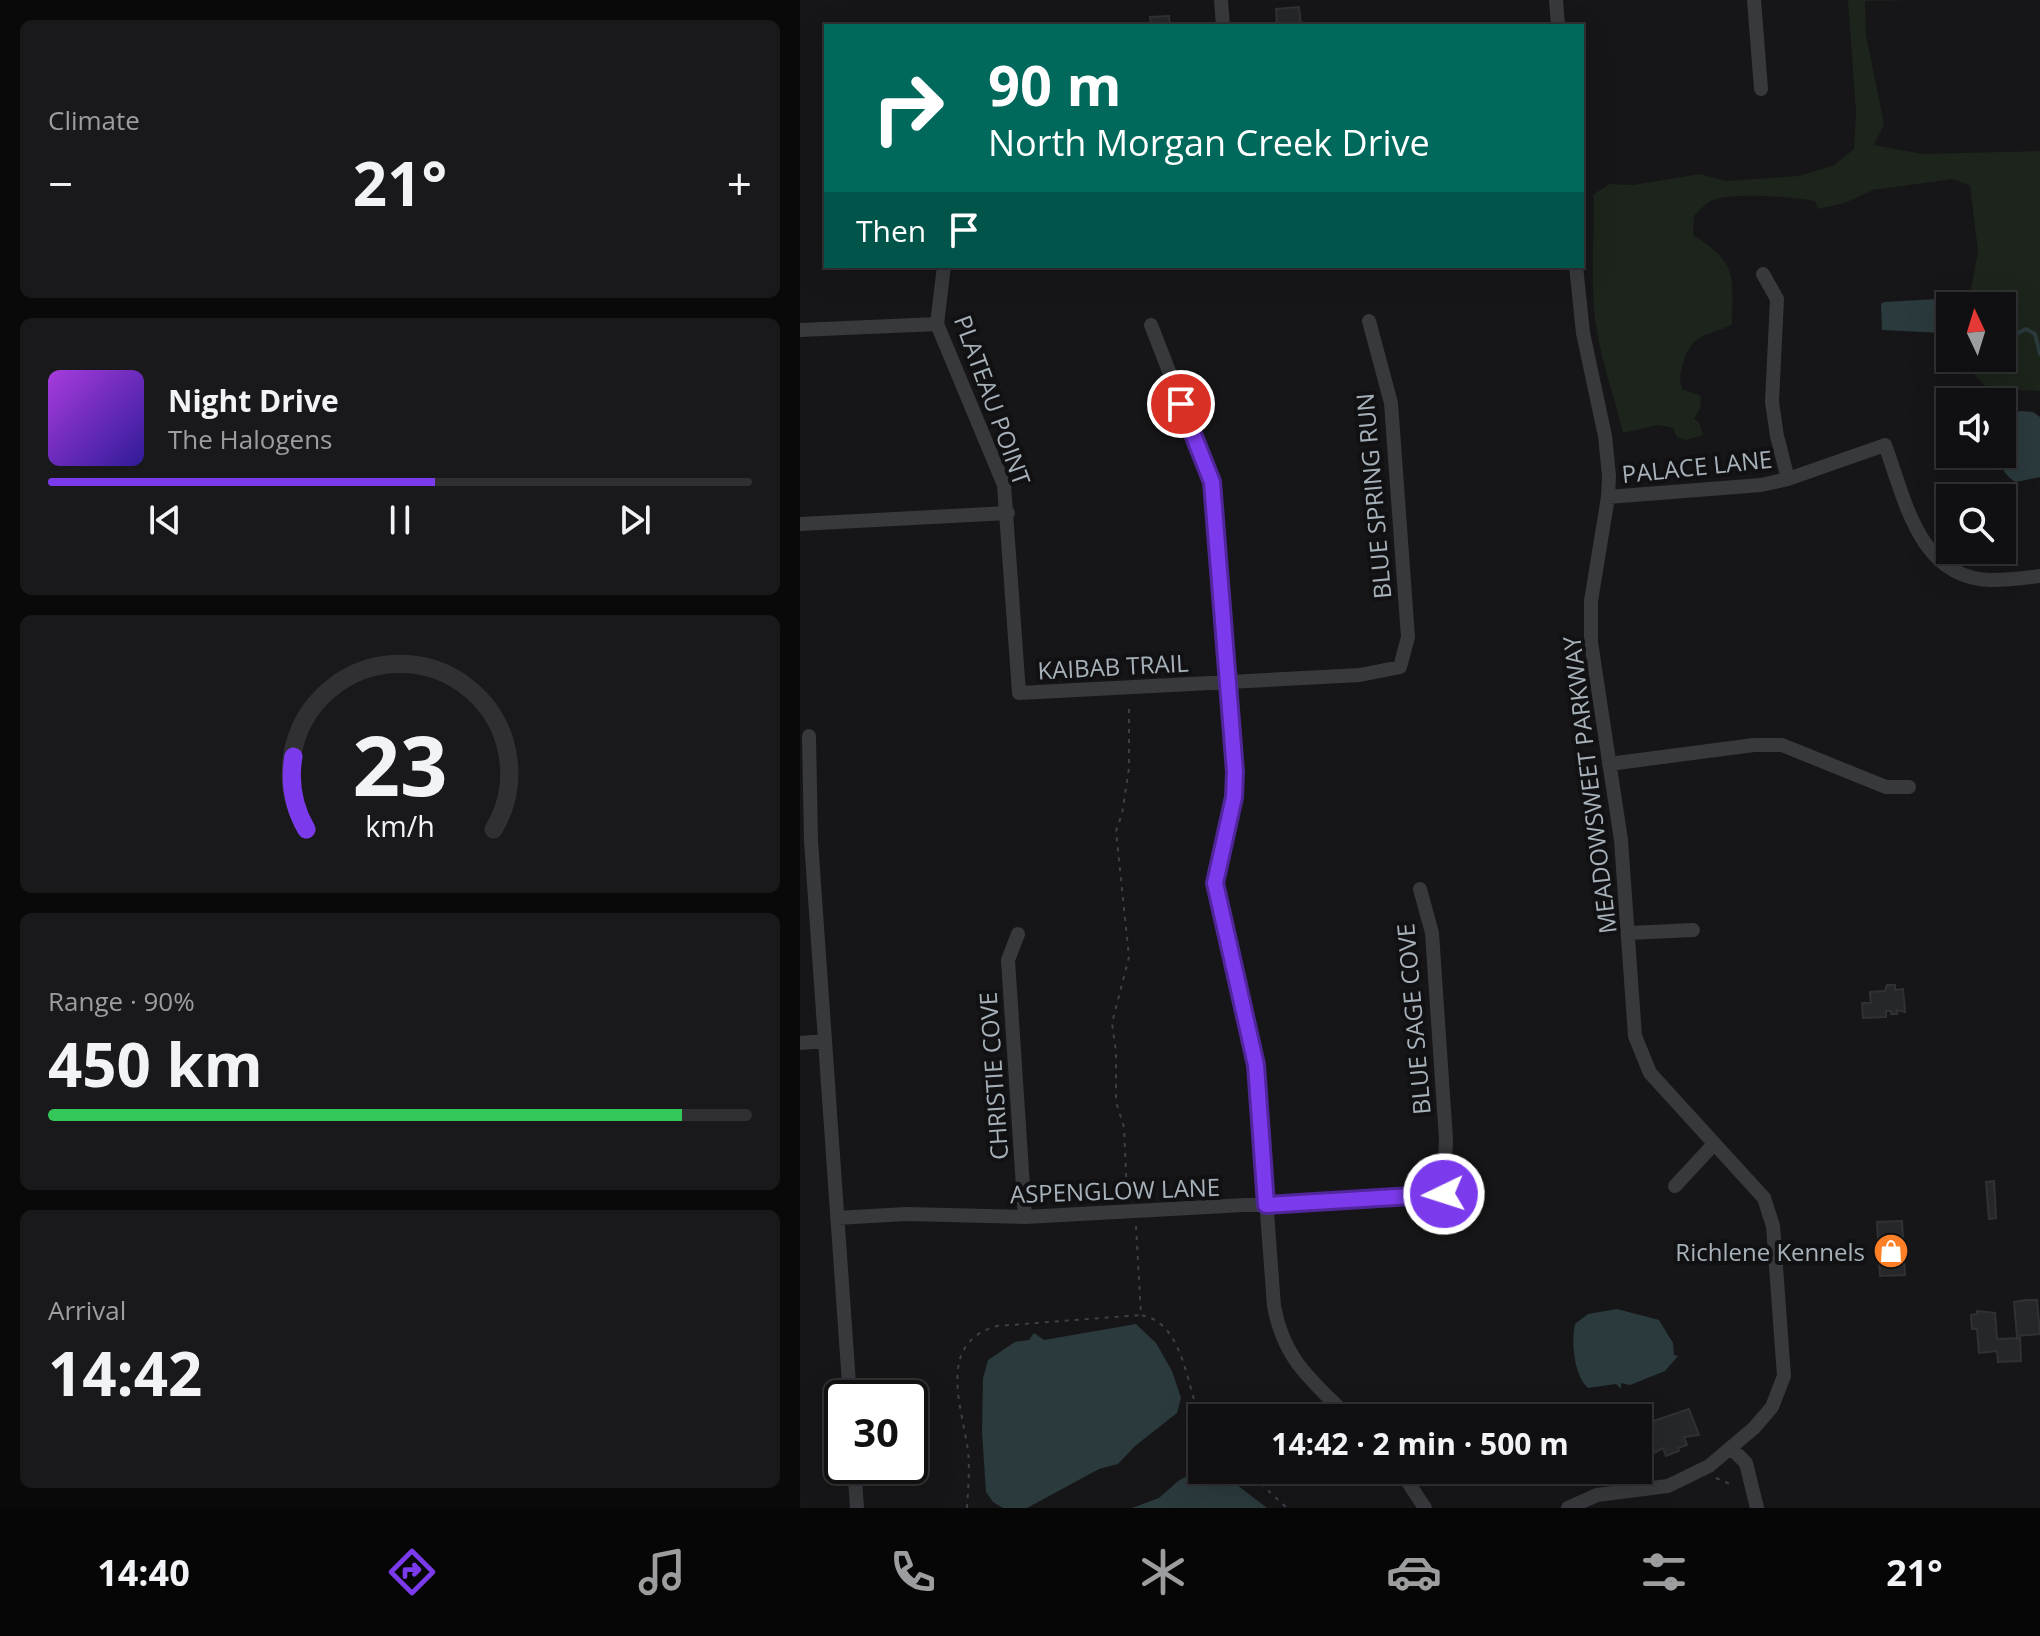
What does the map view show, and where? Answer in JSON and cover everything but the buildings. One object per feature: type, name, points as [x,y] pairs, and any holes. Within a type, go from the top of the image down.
[{"type":"street","points":[[1221,0],[1223,24]]},
{"type":"street","points":[[1556,0],[1558,24]]},
{"type":"street","points":[[1754,0],[1761,89]]},
{"type":"street","name":"PLATEAU POINT","points":[[944,268],[937,324],[1004,485],[1019,693]]},
{"type":"street","name":"MEADOWSWEET PARKWAY","points":[[1568,1508],[1597,1495],[1668,1486],[1709,1466],[1772,1407],[1784,1376],[1773,1226],[1764,1198],[1650,1073],[1635,1036],[1621,840],[1591,642],[1595,561],[1608,497],[1605,436],[1583,333],[1576,268]]},
{"type":"street","points":[[1763,274],[1777,299],[1772,402],[1788,479]]},
{"type":"street","name":"BLUE SPRING RUN","points":[[1369,321],[1391,403],[1408,637],[1400,667]]},
{"type":"street","points":[[800,330],[937,324]]},
{"type":"street","points":[[1151,325],[1212,482],[1234,797],[1215,883],[1256,1065],[1279,1333],[1291,1358],[1335,1404]]},
{"type":"street","name":"PALACE LANE","points":[[1608,497],[1761,485],[1788,479],[1885,445],[1917,531],[1933,555],[1949,570],[1990,580],[2040,576]]},
{"type":"street","points":[[800,524],[1008,513]]},
{"type":"street","name":"KAIBAB TRAIL","points":[[1019,693],[1360,675],[1400,667]]},
{"type":"street","points":[[809,736],[811,841],[849,1380]]},
{"type":"street","points":[[1609,764],[1754,745],[1782,745],[1886,787],[1909,787]]},
{"type":"street","name":"BLUE SAGE COVE","points":[[1420,889],[1432,933],[1446,1139],[1444,1194]]},
{"type":"street","points":[[1629,933],[1693,930]]},
{"type":"street","name":"CHRISTIE COVE","points":[[1018,934],[1008,960],[1025,1217]]},
{"type":"street","points":[[800,1043],[824,1041]]},
{"type":"street","points":[[1675,1186],[1714,1144]]},
{"type":"street","name":"ASPENGLOW LANE","points":[[837,1218],[906,1214],[1025,1217],[1444,1194]]},
{"type":"street","points":[[1731,1448],[1746,1463],[1757,1508]]},
{"type":"street","points":[[855,1484],[857,1508]]},
{"type":"street","points":[[1409,1484],[1425,1508]]},
{"type":"path","points":[[1128,1204],[1124,1127],[1114,1084],[1116,1052],[1112,1023],[1129,957],[1116,831],[1128,780],[1129,704]]},
{"type":"path","points":[[1136,1221],[1141,1315]]},
{"type":"path","points":[[967,1508],[969,1463],[957,1381],[960,1355],[965,1345],[980,1332],[997,1326],[1141,1315],[1160,1322],[1172,1336],[1196,1404]]},
{"type":"path","points":[[1712,1475],[1732,1485]]},
{"type":"path","points":[[1261,1484],[1287,1508]]},
{"type":"shaded area","points":[[1848,0],[1918,0],[1865,1],[1866,35],[1884,124],[1874,145],[1922,154],[2040,151],[2040,391],[1987,388],[1972,372],[2016,372],[2016,292],[1971,292],[1978,251],[1970,186],[1953,179],[1873,190],[1845,203],[1818,209],[1815,201],[1806,199],[1734,196],[1713,200],[1694,216],[1693,235],[1726,263],[1732,281],[1732,324],[1696,340],[1681,370],[1682,389],[1701,396],[1700,408],[1694,419],[1699,422],[1703,435],[1686,440],[1677,437],[1673,428],[1658,425],[1623,433],[1597,332],[1593,281],[1593,195],[1609,184],[1633,185],[1700,174],[1726,181],[1799,176],[1834,165],[1854,149],[1856,111]]},
{"type":"shaded area","points":[[1936,299],[1936,333],[1882,330],[1881,304]]},
{"type":"shaded area","points":[[2016,412],[2033,412],[2040,417],[2040,477],[2016,482],[2003,468],[2016,468]]},
{"type":"shaded area","points":[[1617,1309],[1659,1320],[1673,1343],[1674,1355],[1678,1356],[1665,1371],[1630,1385],[1621,1383],[1621,1389],[1616,1384],[1588,1388],[1583,1383],[1575,1358],[1575,1324],[1588,1314]]},
{"type":"shaded area","points":[[1136,1324],[1156,1343],[1172,1371],[1181,1398],[1177,1413],[1135,1446],[1118,1464],[1099,1469],[1027,1508],[1003,1508],[993,1502],[986,1492],[982,1432],[983,1378],[988,1360],[1015,1342],[1029,1340],[1034,1333],[1044,1340]]},
{"type":"shaded area","points":[[1188,1476],[1188,1484],[1236,1484],[1267,1508],[1132,1508],[1159,1498]]},
{"type":"waterway","points":[[2016,334],[2026,329],[2035,334],[2040,354]]},
{"type":"place","name":"Richlene Kennels","points":[[1891,1251]]},
{"type":"route","points":[[1181,404],[1212,482],[1235,772],[1234,797],[1215,883],[1256,1065],[1266,1205],[1444,1194]]}]
